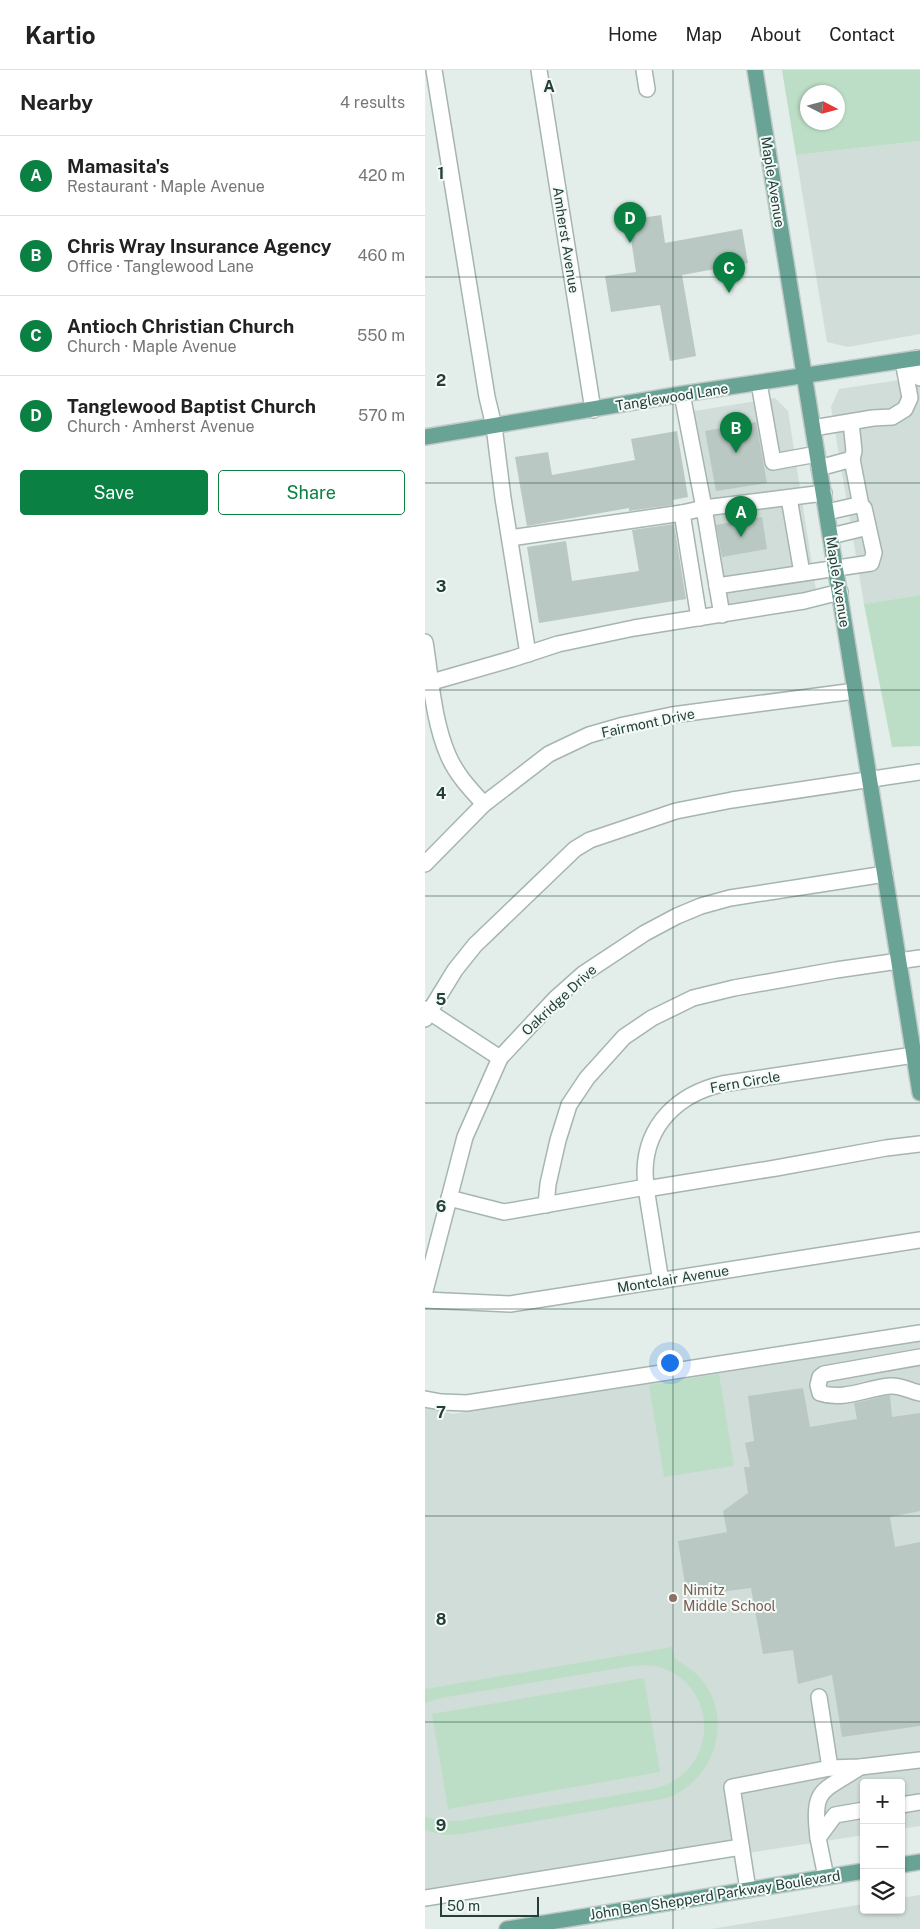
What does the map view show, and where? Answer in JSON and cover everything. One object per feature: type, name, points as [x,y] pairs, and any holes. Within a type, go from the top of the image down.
[{"type":"main road","name":"Maple Avenue","points":[[755,70],[920,1093]]},
{"type":"main road","name":"Tanglewood Lane","points":[[425,436],[913,359]]},
{"type":"main road","points":[[905,1864],[920,1862]]},
{"type":"main road","name":"John Ben Shepperd Parkway Boulevard","points":[[507,1929],[860,1872]]},
{"type":"street","points":[[434,70],[487,398],[495,426],[509,538],[527,654]]},
{"type":"street","name":"Amherst Avenue","points":[[539,70],[593,410]]},
{"type":"street","points":[[644,70],[647,89]]},
{"type":"street","points":[[913,359],[920,378]]},
{"type":"street","points":[[813,428],[873,418],[892,417],[905,409],[910,398],[913,359]]},
{"type":"street","points":[[759,383],[773,462],[852,459]]},
{"type":"street","points":[[682,394],[722,615]]},
{"type":"street","points":[[717,586],[871,563],[874,553],[864,508],[861,506],[852,459],[854,451],[851,422]]},
{"type":"street","points":[[509,538],[682,513],[704,508],[824,493]]},
{"type":"street","points":[[789,498],[802,573]]},
{"type":"street","points":[[827,512],[861,506]]},
{"type":"street","points":[[682,513],[699,618]]},
{"type":"street","points":[[831,536],[868,527]]},
{"type":"street","points":[[430,687],[558,644],[634,628],[804,602],[840,592]]},
{"type":"street","points":[[425,642],[430,687],[439,728],[448,756],[464,782],[484,804]]},
{"type":"street","name":"Fairmont Drive","points":[[425,864],[484,804],[549,754],[589,735],[624,725],[672,715],[855,691]]},
{"type":"street","points":[[500,1058],[426,1013],[455,970],[475,945],[575,849],[590,840],[676,811],[869,778],[920,772]]},
{"type":"street","name":"Oakridge Drive","points":[[425,1291],[465,1137],[500,1058],[556,998],[583,974],[621,947],[677,916],[729,898],[885,874]]},
{"type":"street","points":[[546,1205],[548,1184],[569,1105],[587,1078],[624,1037],[652,1018],[693,998],[734,988],[920,958]]},
{"type":"street","name":"Fern Circle","points":[[661,1281],[645,1171],[651,1140],[658,1126],[679,1103],[692,1094],[722,1084],[914,1056]]},
{"type":"street","points":[[449,1198],[504,1212],[920,1144]]},
{"type":"street","name":"Montclair Avenue","points":[[425,1300],[510,1304],[920,1240]]},
{"type":"street","points":[[425,1398],[441,1402],[467,1403],[920,1333]]},
{"type":"street","points":[[920,1358],[824,1374],[820,1377],[818,1385],[821,1393],[826,1395],[843,1395],[891,1386],[902,1387],[920,1393]]},
{"type":"street","points":[[819,1697],[830,1768]]},
{"type":"street","points":[[748,1890],[732,1788],[830,1768],[860,1767],[920,1760]]},
{"type":"street","points":[[826,1877],[815,1814],[819,1798],[826,1786],[860,1767]]},
{"type":"street","points":[[905,1804],[920,1802]]},
{"type":"street","points":[[818,1838],[835,1815],[860,1811]]},
{"type":"street","points":[[425,1898],[741,1847]]},
{"type":"shaded area","points":[[920,141],[920,334],[848,347],[827,342],[796,155]]},
{"type":"shaded area","points":[[920,377],[920,595],[864,604],[831,407],[839,389]]},
{"type":"shaded area","points":[[775,398],[788,411],[816,590],[715,608],[682,413]]},
{"type":"shaded area","name":"Nimitz Middle School","points":[[920,1335],[920,1826],[905,1828],[905,1779],[860,1779],[860,1836],[425,1903],[425,1407],[453,1414]]},
{"type":"shaded area","points":[[920,1895],[920,1929],[711,1929],[860,1905],[860,1914],[905,1914],[905,1897]]},
{"type":"green space","points":[[782,70],[920,70],[920,141],[796,155]]},
{"type":"green space","points":[[920,595],[920,746],[892,747],[864,604]]},
{"type":"green space","points":[[719,1374],[734,1466],[664,1477],[649,1385]]},
{"type":"green space","points":[[672,1647],[675,1659],[693,1671],[702,1680],[711,1695],[716,1711],[718,1728],[710,1759],[701,1774],[689,1786],[663,1799],[462,1834],[443,1835],[425,1830],[425,1817],[440,1821],[459,1821],[653,1789],[666,1785],[678,1778],[691,1766],[699,1752],[704,1736],[704,1720],[700,1704],[692,1690],[680,1678],[661,1667],[644,1665],[441,1698],[425,1703],[425,1689]]},
{"type":"green space","points":[[644,1678],[660,1772],[448,1809],[432,1714]]},
{"type":"building","points":[[661,215],[665,243],[742,229],[748,263],[682,275],[696,356],[670,361],[660,305],[611,312],[605,276],[636,272],[628,220]]},
{"type":"building","points":[[756,422],[767,483],[716,491],[705,431]]},
{"type":"building","points":[[677,431],[688,497],[673,500],[673,505],[629,511],[629,508],[527,526],[515,457],[548,452],[552,475],[635,460],[631,439]]},
{"type":"building","points":[[762,517],[767,549],[722,557],[716,525]]},
{"type":"building","points":[[674,524],[686,599],[539,623],[527,547],[566,541],[572,581],[639,571],[632,530]]},
{"type":"building","points":[[803,1388],[810,1427],[857,1419],[854,1403],[890,1395],[892,1417],[920,1413],[920,1511],[890,1517],[895,1547],[920,1542],[920,1726],[842,1737],[832,1675],[798,1684],[793,1650],[763,1654],[751,1588],[687,1596],[678,1541],[727,1532],[723,1511],[748,1493],[744,1467],[750,1467],[745,1443],[754,1441],[748,1396]]},
{"type":"place","name":"Tanglewood Baptist Church","points":[[630,243]]},
{"type":"place","name":"Antioch Christian Church","points":[[729,293]]},
{"type":"place","name":"Chris Wray Insurance Agency","points":[[736,453]]},
{"type":"place","name":"Mamasita's","points":[[741,537]]},
{"type":"place","name":"Nimitz Middle School","points":[[673,1598]]}]
